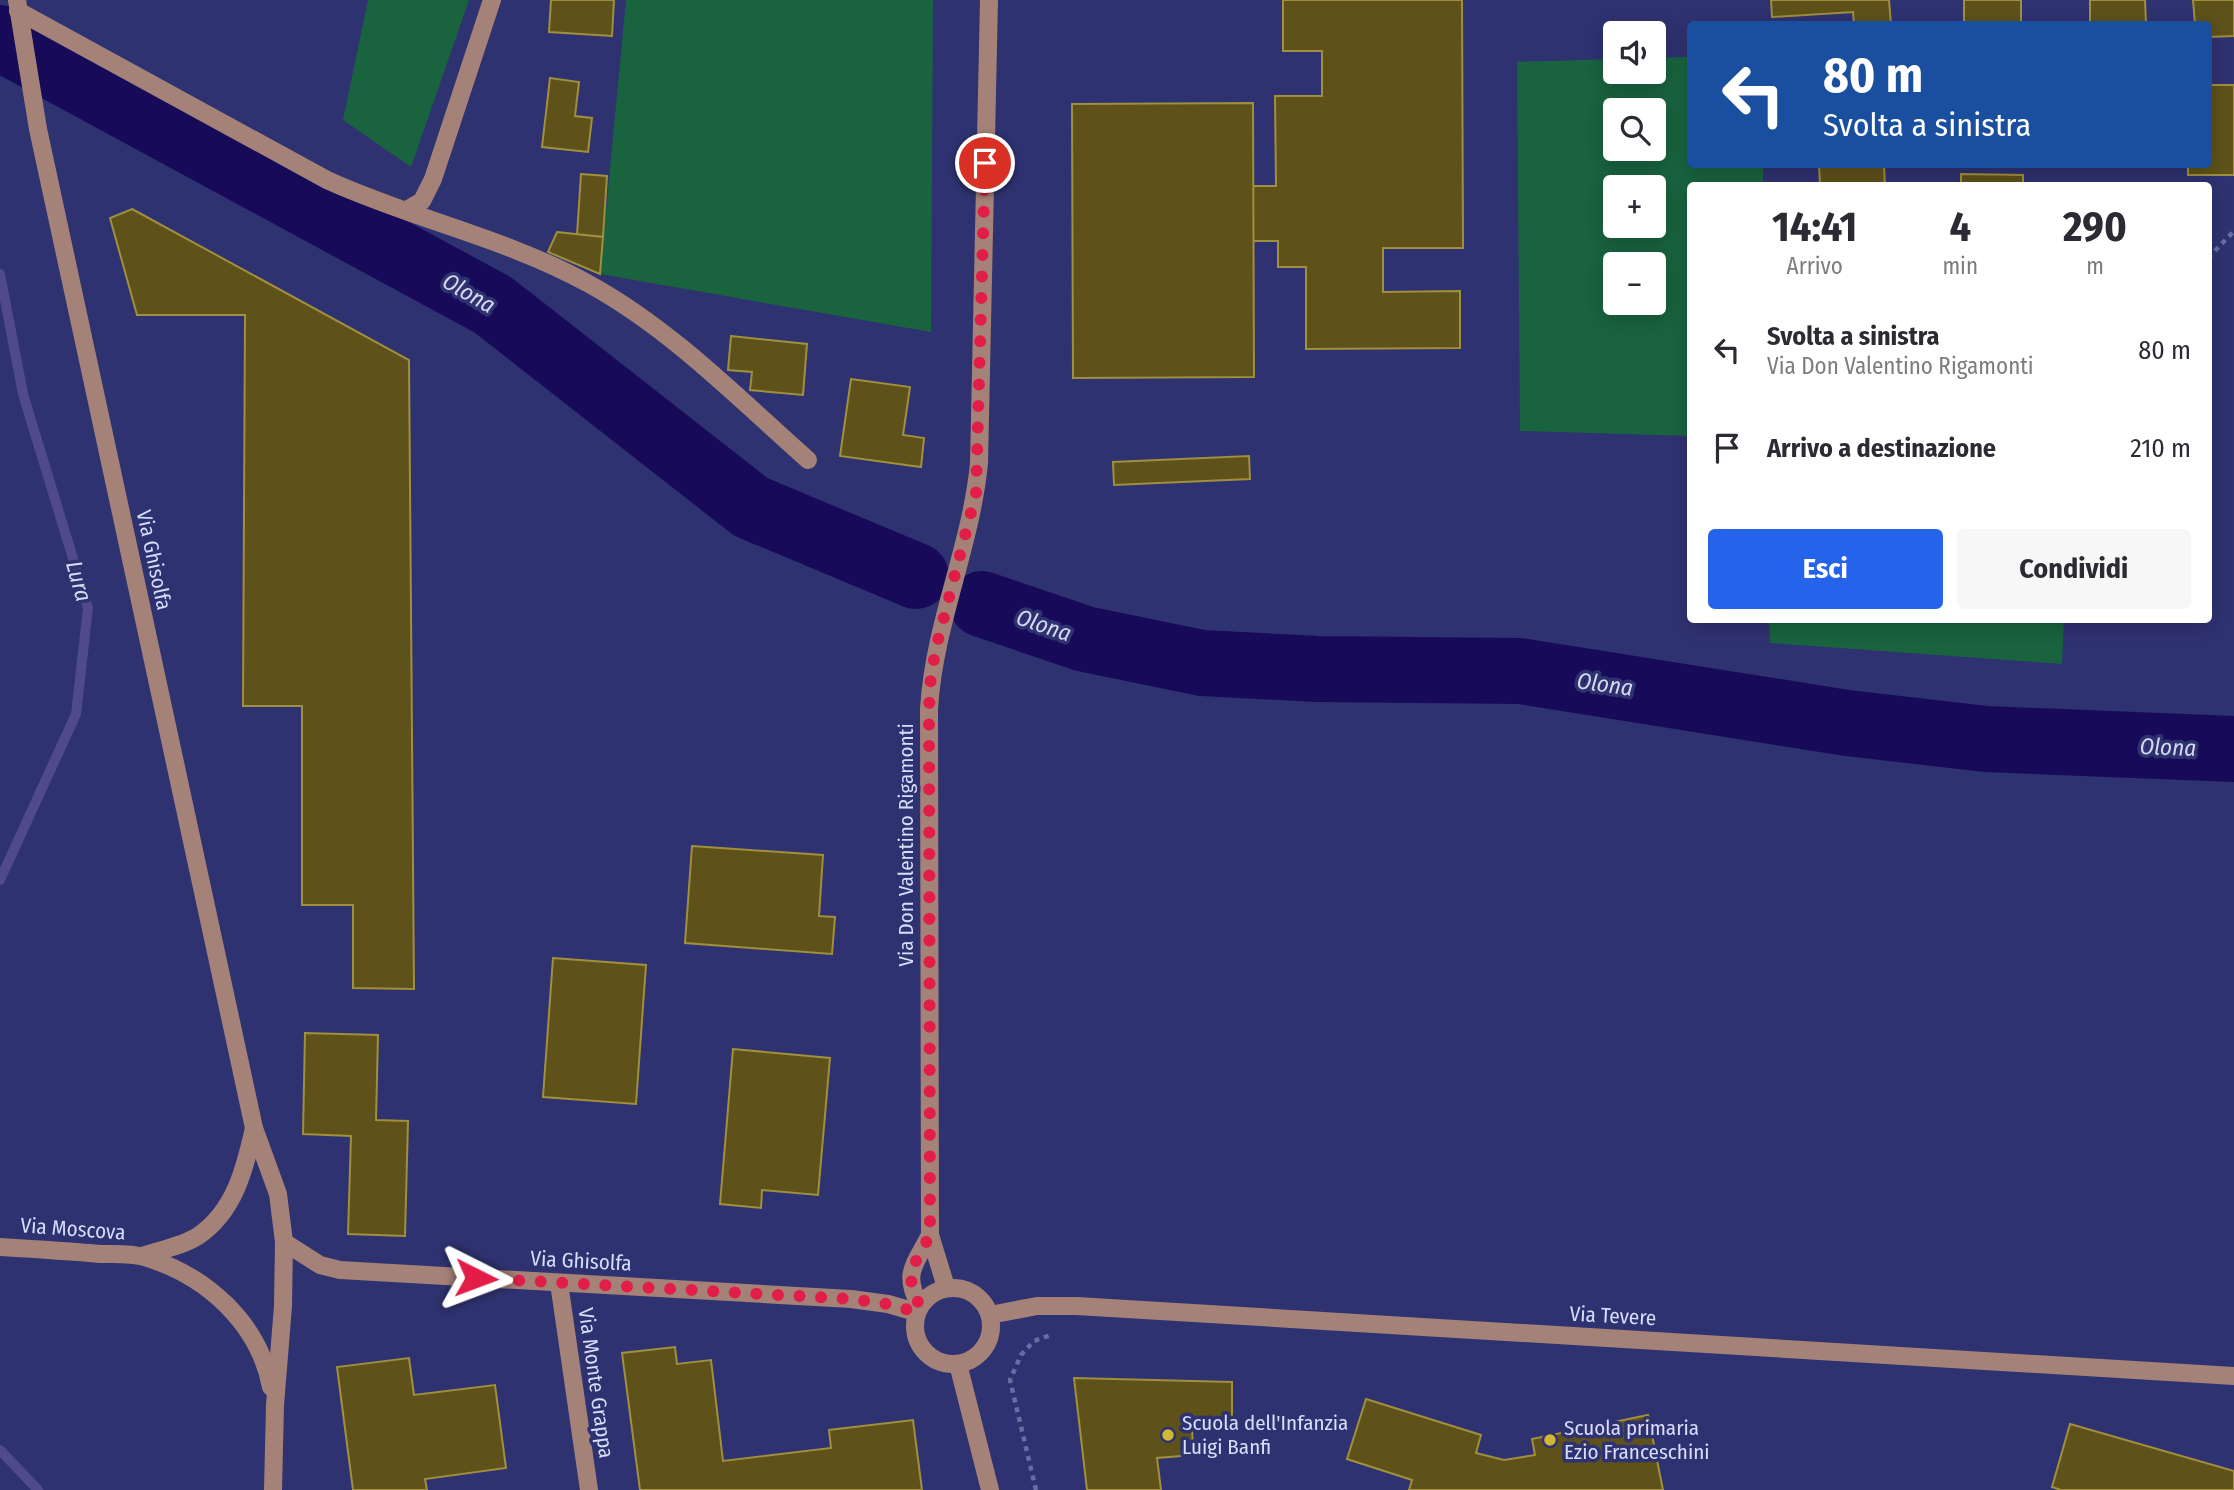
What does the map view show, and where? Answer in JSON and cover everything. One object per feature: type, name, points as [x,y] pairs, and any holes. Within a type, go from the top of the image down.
[{"type":"street","points":[[407,211],[422,201],[433,179],[492,0]]},
{"type":"street","name":"Via Don Valentino Rigamonti","points":[[946,1287],[930,1235],[929,709],[931,674],[970,523],[979,463],[989,0]]},
{"type":"street","points":[[18,6],[327,180],[528,254],[589,284],[640,315],[678,344],[808,460]]},
{"type":"street","name":"Via Ghisolfa","points":[[18,6],[38,129],[254,1128],[278,1194],[284,1242],[320,1265],[340,1270],[851,1299],[918,1309]]},
{"type":"street","name":"Via Ghisolfa","points":[[142,1256],[197,1236],[222,1213],[243,1175],[254,1128]]},
{"type":"street","name":"Via Don Valentino Rigamonti","points":[[918,1309],[910,1283],[911,1271],[930,1235]]},
{"type":"street","points":[[273,1490],[284,1242]]},
{"type":"street","name":"Via Moscova","points":[[0,1247],[142,1256]]},
{"type":"street","points":[[142,1256],[186,1275],[219,1297],[239,1318],[261,1352],[275,1405]]},
{"type":"street","name":"Via Monte Grappa","points":[[559,1283],[589,1490]]},
{"type":"street","points":[[946,1287],[966,1289],[985,1304],[990,1315],[989,1340],[982,1351],[971,1360],[958,1364],[945,1364],[933,1359],[916,1339],[914,1325],[918,1309],[932,1293],[946,1287]]},
{"type":"street","name":"Via Tevere","points":[[990,1315],[1037,1306],[1077,1306],[2234,1377]]},
{"type":"street","points":[[958,1364],[990,1490]]},
{"type":"path","points":[[2212,254],[2234,231]]},
{"type":"path","points":[[1036,1490],[1010,1380],[1021,1355],[1034,1341],[1056,1334]]},
{"type":"green space","points":[[368,0],[469,0],[411,167],[343,120]]},
{"type":"green space","points":[[626,0],[933,0],[931,332],[600,274]]},
{"type":"green space","points":[[1687,57],[1687,168],[1763,168],[1763,182],[1687,182],[1687,436],[1520,431],[1517,62],[1603,59],[1603,84],[1666,84],[1666,58]]},
{"type":"green space","points":[[1769,623],[2064,623],[2062,664],[1770,643]]},
{"type":"building","points":[[551,0],[614,0],[612,36],[549,32]]},
{"type":"building","points":[[1283,0],[1462,0],[1463,248],[1383,248],[1383,292],[1460,291],[1460,348],[1306,349],[1306,267],[1278,267],[1278,241],[1253,241],[1253,186],[1276,186],[1275,96],[1322,96],[1322,51],[1283,51]]},
{"type":"building","points":[[1771,0],[1889,0],[1891,21],[1854,21],[1853,12],[1772,17]]},
{"type":"building","points":[[1964,0],[2021,0],[2021,21],[1964,21]]},
{"type":"building","points":[[2090,0],[2145,0],[2146,21],[2090,21]]},
{"type":"building","points":[[2193,0],[2234,0],[2234,36],[2212,37],[2212,21],[2195,21]]},
{"type":"building","points":[[550,78],[579,82],[575,116],[592,118],[588,152],[542,147]]},
{"type":"building","points":[[2212,85],[2234,85],[2234,175],[2188,175],[2188,168],[2212,168]]},
{"type":"building","points":[[1253,103],[1254,377],[1073,378],[1072,104]]},
{"type":"building","points":[[1819,168],[1884,168],[1885,182],[1820,182]]},
{"type":"building","points":[[581,174],[607,176],[603,237],[577,235]]},
{"type":"building","points":[[1961,174],[2023,175],[2023,182],[1961,182]]},
{"type":"building","points":[[132,209],[409,360],[414,989],[353,988],[353,905],[302,905],[302,706],[243,706],[245,315],[137,315],[110,218]]},
{"type":"building","points":[[557,232],[603,237],[600,274],[548,252]]},
{"type":"building","points":[[731,336],[807,344],[803,395],[750,390],[752,372],[728,370]]},
{"type":"building","points":[[851,379],[910,387],[903,435],[924,438],[921,467],[840,456]]},
{"type":"building","points":[[1249,456],[1250,479],[1114,485],[1113,462]]},
{"type":"building","points":[[692,846],[823,855],[819,916],[835,917],[832,954],[685,943]]},
{"type":"building","points":[[553,958],[646,965],[636,1104],[543,1097]]},
{"type":"building","points":[[305,1033],[378,1035],[376,1120],[408,1121],[405,1236],[348,1234],[351,1136],[303,1134]]},
{"type":"building","points":[[733,1049],[830,1058],[818,1195],[762,1190],[761,1208],[720,1204]]},
{"type":"building","points":[[675,1347],[677,1364],[711,1360],[723,1461],[831,1448],[829,1430],[913,1420],[922,1490],[640,1490],[622,1353]]},
{"type":"building","points":[[409,1358],[414,1395],[495,1385],[506,1468],[425,1479],[427,1490],[353,1490],[337,1367]]},
{"type":"building","points":[[1074,1378],[1232,1382],[1232,1427],[1192,1424],[1193,1455],[1157,1458],[1161,1490],[1087,1490]]},
{"type":"building","points":[[1366,1399],[1481,1435],[1476,1453],[1504,1460],[1535,1455],[1532,1439],[1648,1415],[1663,1490],[1409,1490],[1412,1480],[1347,1459]]},
{"type":"building","points":[[2070,1424],[2234,1471],[2234,1490],[2061,1490],[2052,1487]]},
{"type":"waterway","name":"Olona","points":[[0,38],[493,305],[751,507],[916,576]]},
{"type":"waterway","name":"Lura","points":[[0,274],[23,394],[88,608],[76,714],[0,880]]},
{"type":"waterway","name":"Olona","points":[[982,604],[1085,639],[1202,663],[1317,669],[1520,671],[1847,723],[1986,739],[2234,749]]},
{"type":"waterway","name":"Lura","points":[[0,1450],[38,1490]]},
{"type":"place","name":"Scuola dell'Infanzia Luigi Banfi","points":[[1168,1435]]},
{"type":"place","name":"Scuola primaria Ezio Franceschini","points":[[1550,1440]]},
{"type":"route","points":[[476,1278],[851,1299],[888,1304],[916,1312],[920,1306],[910,1283],[911,1271],[930,1235],[929,709],[931,674],[938,640],[976,493],[979,463],[985,163]]}]
